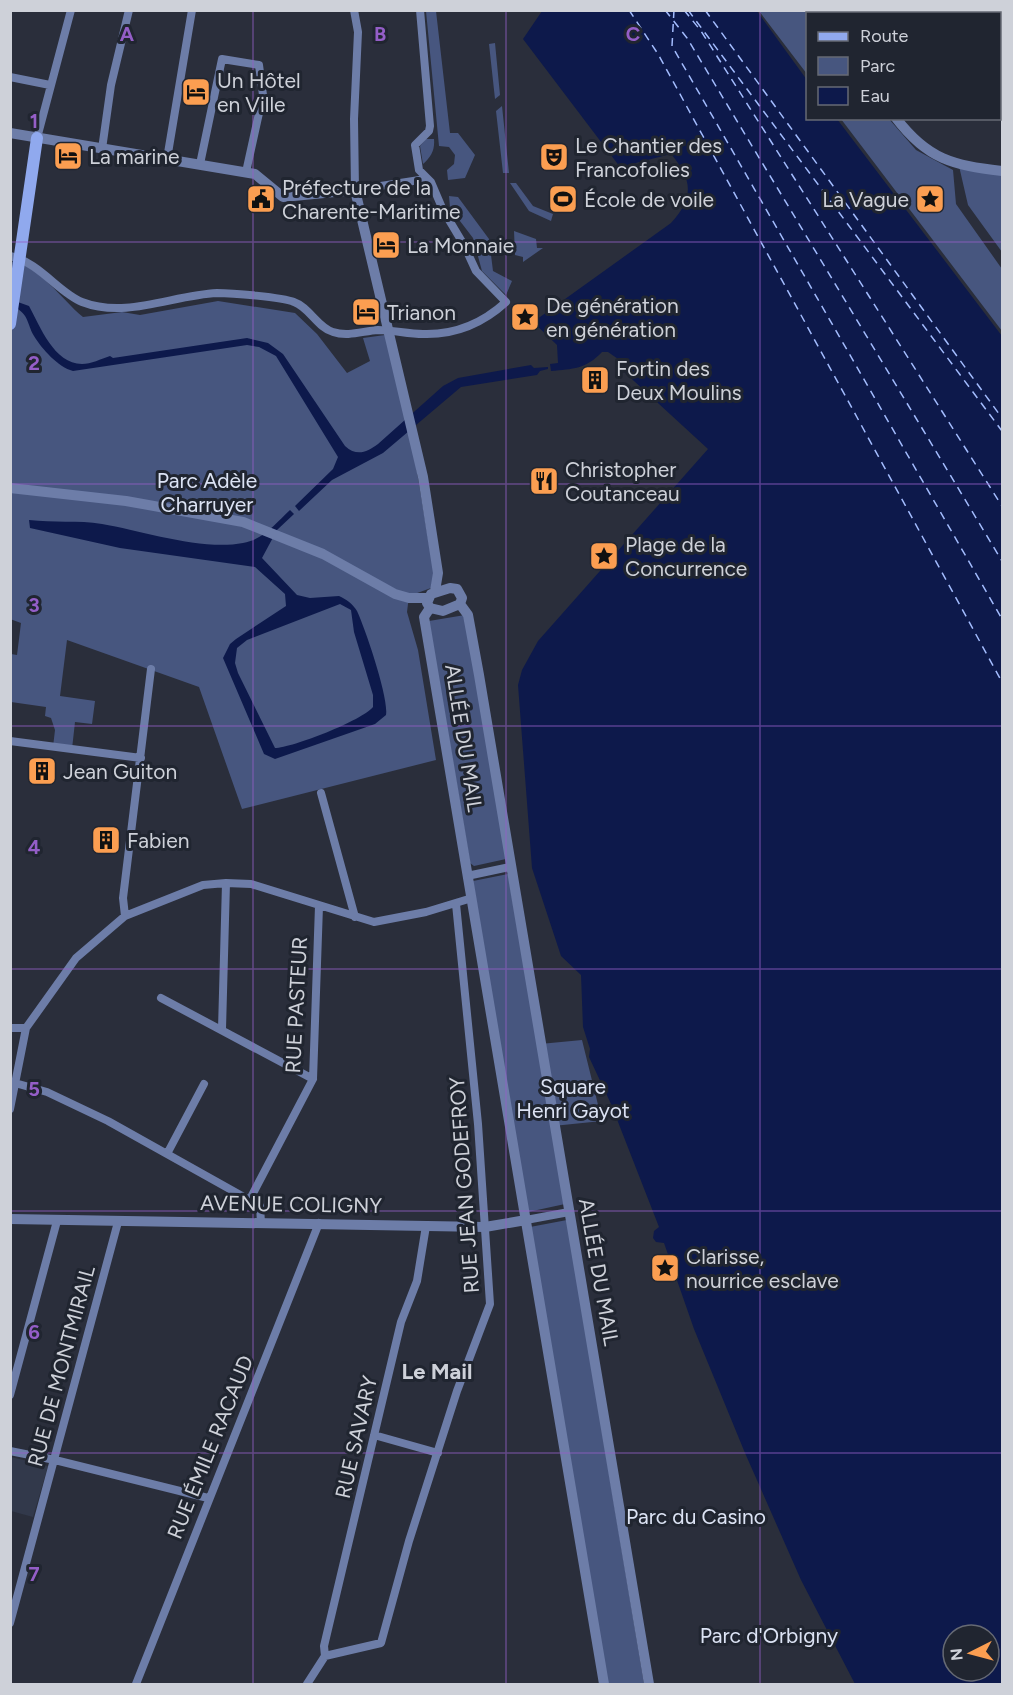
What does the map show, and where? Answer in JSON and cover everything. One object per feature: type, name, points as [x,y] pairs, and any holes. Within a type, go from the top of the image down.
[{"type":"main road","points":[[11,323],[15,257],[37,138]]},
{"type":"street","points":[[37,138],[71,10]]},
{"type":"street","points":[[102,149],[111,85],[129,10]]},
{"type":"street","points":[[167,159],[192,10]]},
{"type":"street","points":[[354,10],[358,32],[354,119],[355,190]]},
{"type":"street","points":[[15,257],[80,302],[103,307],[126,308],[218,293],[294,302],[331,332],[388,331],[424,334],[460,330],[476,324],[506,303],[476,271],[443,210],[431,182],[419,170],[414,151],[415,145],[430,126],[420,10]]},
{"type":"street","points":[[200,164],[222,59],[260,65],[263,95],[246,172]]},
{"type":"street","points":[[10,77],[50,85]]},
{"type":"street","points":[[898,120],[924,149],[942,159],[960,166],[1002,171]]},
{"type":"street","points":[[10,133],[246,172],[261,178],[283,197],[355,190],[426,179]]},
{"type":"street","name":"ALLÉE DU MAIL","points":[[355,190],[413,434],[438,573],[424,617],[604,1684]]},
{"type":"street","points":[[10,488],[126,501],[217,516],[279,534],[322,554],[395,594],[409,598],[431,599],[457,589],[462,598],[460,604],[443,611],[431,599]]},
{"type":"street","name":"ALLÉE DU MAIL","points":[[460,604],[468,615],[649,1684]]},
{"type":"street","points":[[124,916],[123,898],[151,669]]},
{"type":"street","points":[[10,741],[141,758]]},
{"type":"street","points":[[321,793],[355,917]]},
{"type":"street","points":[[467,876],[510,867]]},
{"type":"street","points":[[222,1029],[226,883]]},
{"type":"street","points":[[10,1109],[26,1028],[76,958],[124,916],[203,885],[226,883],[250,884],[374,922],[391,920],[472,898]]},
{"type":"street","name":"RUE JEAN GODEFROY","points":[[325,1656],[381,1643],[409,1541],[457,1391],[490,1304],[477,1112],[456,904]]},
{"type":"street","name":"RUE PASTEUR","points":[[250,1199],[313,1079],[319,906]]},
{"type":"street","points":[[161,998],[313,1079]]},
{"type":"street","points":[[10,1028],[26,1028]]},
{"type":"street","points":[[15,1083],[47,1092],[168,1152],[260,1206],[261,1222]]},
{"type":"street","points":[[168,1152],[204,1084]]},
{"type":"street","name":"AVENUE COLIGNY","points":[[10,1219],[485,1227],[569,1212]]},
{"type":"street","points":[[10,1395],[57,1221]]},
{"type":"street","name":"RUE DE MONTMIRAIL","points":[[10,1623],[118,1222]]},
{"type":"street","name":"RUE ÉMILE RACAUD","points":[[136,1684],[318,1223]]},
{"type":"street","name":"RUE SAVARY","points":[[325,1656],[324,1646],[401,1322],[417,1281],[426,1226]]},
{"type":"street","points":[[374,1435],[438,1453]]},
{"type":"street","points":[[10,1451],[208,1498]]},
{"type":"street","points":[[307,1684],[325,1656]]},
{"type":"shaded area","points":[[11,1457],[48,1466],[33,1517],[11,1511]]},
{"type":"green space","points":[[426,11],[436,11],[450,133],[458,133],[475,155],[465,178],[448,180],[447,170],[454,164],[455,155],[449,147],[439,146]]},
{"type":"green space","points":[[759,11],[820,11],[806,12],[806,73]]},
{"type":"green space","points":[[495,43],[500,95],[495,99],[489,44]]},
{"type":"green space","points":[[502,106],[509,173],[503,173],[496,111]]},
{"type":"green space","points":[[842,120],[890,120],[916,150],[953,170],[956,204],[1002,269],[1002,331]]},
{"type":"green space","points":[[426,139],[434,139],[434,147],[423,164],[420,146]]},
{"type":"green space","points":[[959,166],[1002,171],[1002,252],[968,205]]},
{"type":"green space","points":[[510,183],[516,183],[533,206],[553,214],[551,221],[529,211]]},
{"type":"green space","points":[[449,196],[458,197],[489,239],[493,271],[512,281],[506,295],[482,271],[473,238],[450,208]]},
{"type":"green space","points":[[514,231],[536,239],[537,248],[543,248],[523,262],[523,257],[515,255]]},
{"type":"green space","name":"Parc Adèle Charruyer","points":[[11,261],[22,264],[41,276],[83,317],[122,312],[140,315],[218,301],[295,313],[317,334],[347,373],[370,361],[363,338],[385,335],[413,448],[434,574],[431,588],[409,596],[407,612],[418,650],[436,760],[242,809],[199,687],[67,640],[60,696],[95,701],[92,724],[75,722],[72,749],[53,747],[55,730],[51,718],[45,716],[46,707],[11,702],[11,654],[17,655],[21,623],[10,619]]},
{"type":"green space","points":[[465,615],[506,859],[474,866],[470,863],[429,621]]},
{"type":"green space","points":[[508,874],[565,1204],[528,1212],[473,881]]},
{"type":"green space","name":"Square Henri Gayot","points":[[582,1040],[602,1121],[553,1126],[540,1044]]},
{"type":"green space","points":[[567,1220],[644,1684],[607,1684],[530,1227]]},
{"type":"water","points":[[542,11],[757,11],[806,79],[806,120],[838,120],[1002,336],[1002,1684],[855,1684],[801,1580],[745,1453],[694,1329],[664,1243],[656,1242],[653,1238],[654,1231],[659,1227],[611,1104],[589,1057],[590,1049],[583,1027],[581,975],[561,956],[532,868],[518,685],[522,670],[538,641],[708,449],[622,370],[621,361],[608,352],[602,352],[590,362],[579,367],[551,371],[550,364],[558,363],[557,345],[533,322],[671,223],[679,214],[687,197],[687,181],[684,172],[671,154],[620,167],[523,39]]},
{"type":"water","points":[[15,301],[29,306],[43,333],[63,358],[82,364],[110,356],[113,358],[247,338],[268,343],[283,354],[345,446],[358,452],[366,451],[378,444],[443,386],[458,378],[531,365],[534,368],[548,367],[548,369],[540,371],[537,375],[461,387],[383,453],[332,480],[299,511],[295,506],[333,469],[338,457],[276,356],[259,347],[247,345],[73,371],[56,362],[41,346],[26,317],[16,308]]},
{"type":"water","points":[[290,510],[294,514],[277,530],[262,558],[297,595],[310,598],[339,596],[355,608],[376,663],[384,694],[386,715],[375,724],[275,759],[264,754],[223,658],[230,644],[236,639],[286,606],[285,594],[255,567],[120,548],[30,528],[29,520],[93,523],[172,539],[227,545],[257,538]],"holes":[[[340,604],[351,610],[354,632],[373,695],[373,707],[356,719],[327,732],[275,748],[238,673],[235,663],[237,648],[247,640]]]},
{"type":"ferry route","points":[[629,10],[658,54],[1002,682]]},
{"type":"ferry route","points":[[665,10],[687,38],[1002,561]]},
{"type":"ferry route","points":[[674,10],[672,46],[1002,619]]},
{"type":"ferry route","points":[[684,10],[701,31],[1002,506]]},
{"type":"ferry route","points":[[688,10],[1002,431]]},
{"type":"ferry route","points":[[705,10],[1002,418]]},
{"type":"place","name":"Un Hôtel en Ville","points":[[196,92]]},
{"type":"place","name":"La marine","points":[[68,156]]},
{"type":"place","name":"Le Chantier des Francofolies","points":[[554,157]]},
{"type":"place","name":"Préfecture de la Charente-Maritime","points":[[261,199]]},
{"type":"place","name":"École de voile","points":[[563,199]]},
{"type":"place","name":"La Vague","points":[[930,199]]},
{"type":"place","name":"La Monnaie","points":[[386,245]]},
{"type":"place","name":"Trianon","points":[[366,312]]},
{"type":"place","name":"De génération en génération","points":[[525,317]]},
{"type":"place","name":"Fortin des Deux Moulins","points":[[595,380]]},
{"type":"place","name":"Christopher Coutanceau","points":[[544,481]]},
{"type":"place","name":"Plage de la Concurrence","points":[[604,556]]},
{"type":"place","name":"Jean Guiton","points":[[42,771]]},
{"type":"place","name":"Fabien","points":[[106,840]]},
{"type":"place","name":"Clarisse, nourrice esclave","points":[[665,1268]]},
{"type":"district","name":"Le Mail","points":[[437,1371]]},
{"type":"park label","name":"Parc du Casino","points":[[696,1516]]},
{"type":"park label","name":"Parc d'Orbigny","points":[[769,1635]]}]
